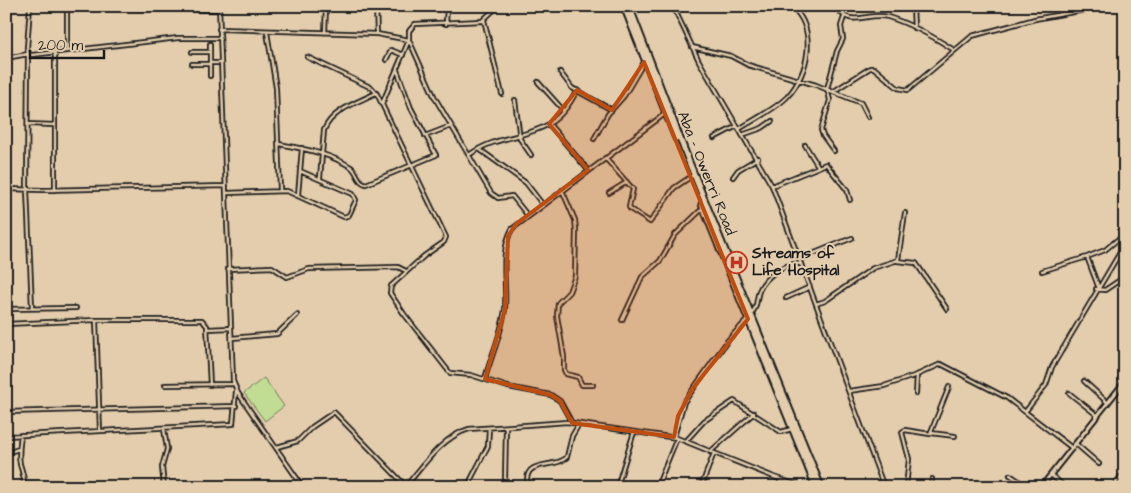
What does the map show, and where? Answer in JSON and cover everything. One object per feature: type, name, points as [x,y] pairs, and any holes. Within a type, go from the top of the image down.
[{"type":"highway","name":"Aba - Owerri Road","points":[[624,6],[644,62],[821,487]]},
{"type":"highway","name":"Aba - Owerri Road","points":[[629,6],[816,487]]},
{"type":"street","points":[[30,6],[27,190],[32,308]]},
{"type":"street","points":[[40,6],[219,8],[234,384],[236,390],[304,487]]},
{"type":"street","points":[[325,33],[326,6]]},
{"type":"street","points":[[376,6],[377,34]]},
{"type":"street","points":[[446,24],[447,7],[454,6]]},
{"type":"street","points":[[382,104],[409,40],[409,32],[415,24],[446,24],[484,20],[498,6]]},
{"type":"street","points":[[673,6],[692,48],[742,135],[758,158],[772,186],[884,487]]},
{"type":"street","points":[[714,138],[738,128],[785,98],[798,80],[808,46],[804,25],[791,6]]},
{"type":"street","points":[[836,6],[844,17],[855,20],[880,15],[914,28],[954,50]]},
{"type":"street","points":[[913,6],[914,28]]},
{"type":"street","points":[[834,151],[821,132],[823,119],[830,100],[835,92],[870,68],[874,68],[898,88],[908,90],[972,36],[1035,19],[1107,6]]},
{"type":"street","points":[[67,7],[67,50]]},
{"type":"street","points":[[830,100],[827,89],[843,39],[841,26],[844,17]]},
{"type":"street","points":[[484,20],[502,94]]},
{"type":"street","points":[[219,29],[377,34],[409,40]]},
{"type":"street","points":[[267,32],[276,88],[280,190]]},
{"type":"street","points":[[6,58],[178,38],[220,38]]},
{"type":"street","points":[[409,40],[434,98],[494,197],[512,196],[528,216]]},
{"type":"street","points":[[210,44],[210,76]]},
{"type":"street","points":[[692,48],[723,53],[748,65],[835,92],[861,103],[868,117]]},
{"type":"street","points":[[386,60],[391,50],[403,55]]},
{"type":"street","points":[[55,52],[55,190]]},
{"type":"street","points":[[192,52],[210,52]]},
{"type":"street","points":[[307,57],[372,88],[376,93],[446,237],[444,242],[406,271],[391,286],[390,293],[404,314],[450,373],[457,372],[508,387],[551,395],[560,401],[572,423]]},
{"type":"street","points":[[594,139],[612,110],[624,96],[644,62]]},
{"type":"street","points":[[192,64],[220,63]]},
{"type":"street","points":[[279,144],[323,154],[352,168],[359,180],[366,184],[411,167],[436,155],[411,108],[397,70]]},
{"type":"street","points":[[560,72],[570,86],[612,110]]},
{"type":"street","points":[[538,82],[564,111]]},
{"type":"street","points":[[469,155],[490,143],[520,137],[549,124],[564,111],[577,90]]},
{"type":"street","points":[[320,178],[324,130],[327,124],[340,110],[376,93]]},
{"type":"street","points":[[515,100],[520,137],[531,155]]},
{"type":"street","points":[[485,379],[505,309],[504,274],[508,236],[516,224],[666,114]]},
{"type":"street","points":[[742,135],[762,128],[772,121]]},
{"type":"street","points":[[28,124],[55,125]]},
{"type":"street","points":[[549,124],[588,170]]},
{"type":"street","points":[[425,136],[451,126]]},
{"type":"street","points":[[805,146],[818,166]]},
{"type":"street","points":[[298,195],[302,148]]},
{"type":"street","points":[[479,148],[486,156],[526,183],[543,205]]},
{"type":"street","points":[[605,158],[634,191],[629,207],[650,222],[674,188],[692,176]]},
{"type":"street","points":[[733,177],[738,170],[758,158]]},
{"type":"street","points":[[772,186],[818,166],[828,165],[847,190],[850,200]]},
{"type":"street","points":[[227,193],[280,190],[298,195],[347,217],[356,196],[320,178],[300,171]]},
{"type":"street","points":[[609,193],[627,182]]},
{"type":"street","points":[[6,189],[55,190],[226,186]]},
{"type":"street","points":[[562,190],[575,220],[576,230],[574,276],[569,292],[558,303],[557,316],[564,357],[564,370],[566,374],[578,377],[582,385],[593,385]]},
{"type":"street","points":[[622,320],[642,277],[660,261],[675,235],[704,208]]},
{"type":"street","points":[[897,261],[900,255],[905,213]]},
{"type":"street","points":[[800,259],[852,238]]},
{"type":"street","points":[[1026,412],[1046,385],[1052,367],[1125,243],[1117,240],[1105,250],[1042,271]]},
{"type":"street","points":[[1087,257],[1097,288]]},
{"type":"street","points":[[816,304],[825,301],[873,268],[897,261],[916,263],[947,309]]},
{"type":"street","points":[[657,487],[676,438],[678,416],[692,388],[736,331],[756,309],[761,288],[767,279],[791,264],[802,264]]},
{"type":"street","points":[[228,269],[272,267],[287,277],[303,271],[323,268],[398,267],[406,271]]},
{"type":"street","points":[[1097,288],[1105,290],[1123,278]]},
{"type":"street","points":[[786,298],[810,287]]},
{"type":"street","points":[[6,309],[76,308]]},
{"type":"street","points":[[232,338],[277,334],[297,315]]},
{"type":"street","points":[[6,324],[96,320],[202,320],[205,322],[207,330],[210,384]]},
{"type":"street","points":[[96,320],[100,431]]},
{"type":"street","points":[[207,330],[231,328]]},
{"type":"street","points":[[849,391],[879,387],[917,375],[940,364],[1007,398],[1073,448]]},
{"type":"street","points":[[916,394],[917,375]]},
{"type":"street","points":[[1084,381],[1108,403]]},
{"type":"street","points":[[1041,487],[1125,381]]},
{"type":"street","points":[[165,385],[234,384]]},
{"type":"street","points":[[932,433],[949,387]]},
{"type":"street","points":[[6,436],[233,424],[236,390]]},
{"type":"street","points":[[1069,393],[1098,416]]},
{"type":"street","points":[[686,441],[704,421],[734,401],[781,432],[792,429]]},
{"type":"street","points":[[6,412],[236,406]]},
{"type":"street","points":[[277,447],[298,441],[312,426],[334,412],[405,486],[452,436],[469,429],[506,428],[551,422],[572,423],[676,438],[803,487]]},
{"type":"street","points":[[710,452],[754,413]]},
{"type":"street","points":[[528,487],[526,478],[530,471],[541,465],[556,464],[567,457],[572,436],[579,424]]},
{"type":"street","points":[[467,487],[488,446],[489,428]]},
{"type":"street","points":[[506,428],[506,481]]},
{"type":"street","points":[[164,429],[167,449],[162,467],[164,487]]},
{"type":"street","points":[[906,487],[909,459],[902,432],[906,430],[954,436]]},
{"type":"street","points":[[617,487],[634,432]]},
{"type":"street","points":[[21,435],[19,449],[20,466],[24,472],[24,487]]},
{"type":"street","points":[[1076,444],[1099,464]]},
{"type":"street","points":[[6,453],[19,449]]},
{"type":"street","points":[[701,487],[714,453]]},
{"type":"street","points":[[1112,487],[1125,472]]},
{"type":"street","points":[[1010,475],[1028,487]]},
{"type":"street","points":[[1051,475],[1065,487]]},
{"type":"street","points":[[931,487],[932,478]]},
{"type":"street","points":[[778,487],[781,480]]},
{"type":"highlighted area","points":[[644,62],[748,319],[693,388],[678,416],[674,437],[572,423],[560,401],[551,395],[485,379],[505,309],[508,236],[516,224],[588,170],[549,124],[577,90],[612,110]]},
{"type":"green space","points":[[264,378],[284,406],[265,421],[244,393]]},
{"type":"place","name":"Streams of Life Hospital","points":[[736,262]]}]
